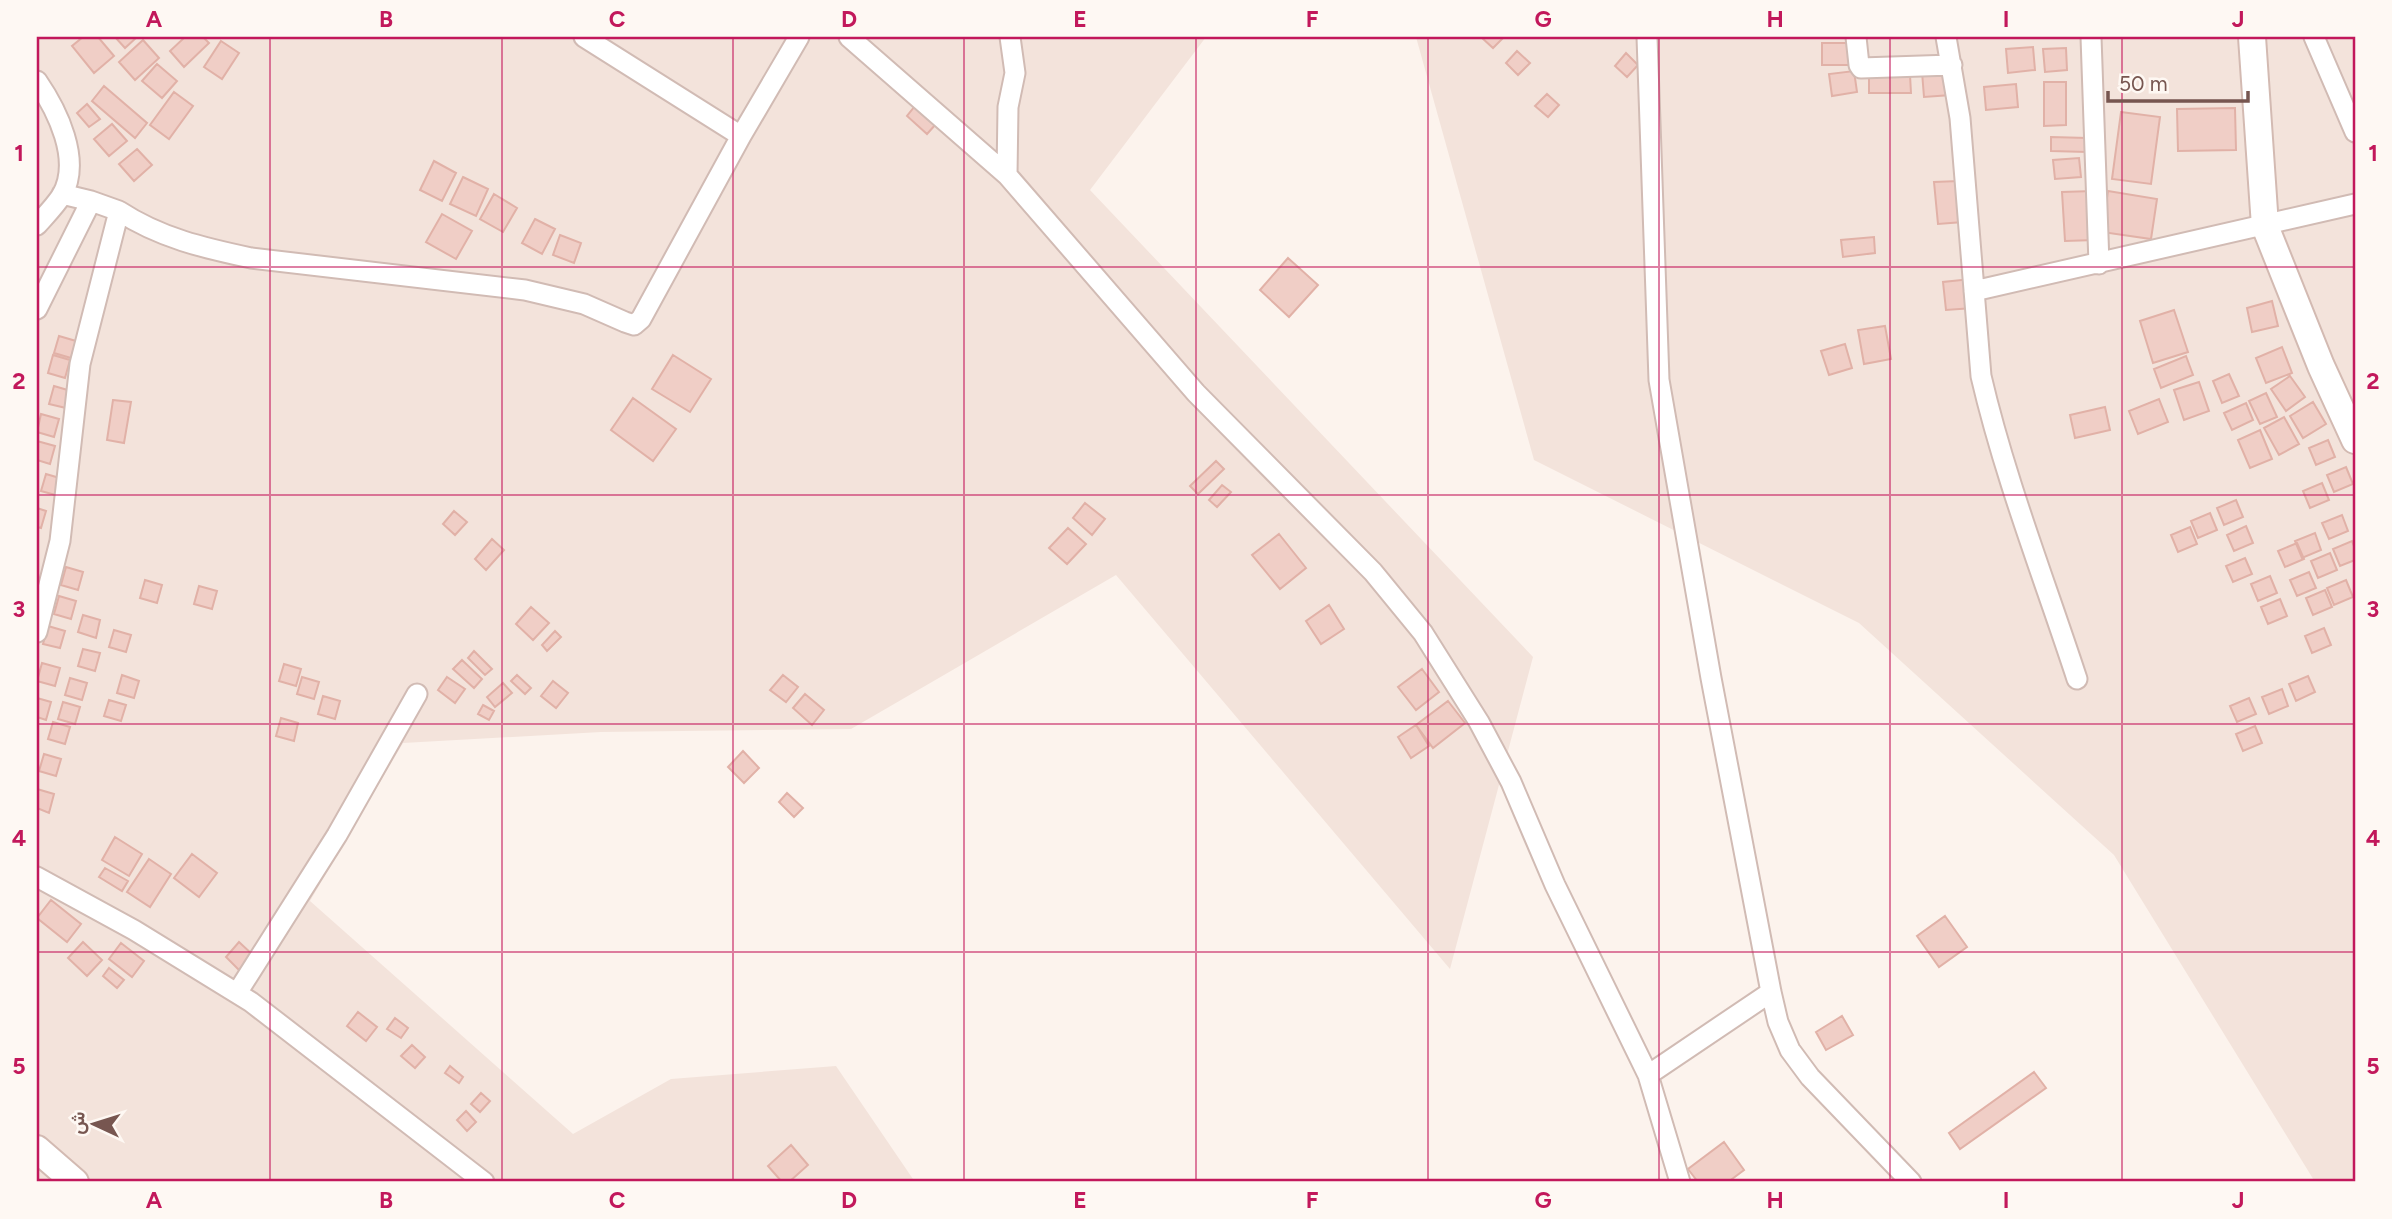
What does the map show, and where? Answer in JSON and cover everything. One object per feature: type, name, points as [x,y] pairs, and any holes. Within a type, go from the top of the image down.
[{"type":"street","points":[[584,37],[741,136]]},
{"type":"street","points":[[62,194],[119,211],[162,235],[222,252],[251,258],[525,290],[584,304],[634,325],[641,319],[741,136],[799,37]]},
{"type":"street","points":[[849,37],[1007,175],[1196,393],[1373,572],[1423,634],[1479,722],[1511,782],[1555,885],[1648,1075],[1680,1182]]},
{"type":"street","points":[[1007,175],[1008,107],[1015,73],[1010,37]]},
{"type":"street","points":[[1647,37],[1659,380],[1771,992],[1778,1022],[1790,1050],[1810,1077],[1911,1182]]},
{"type":"street","points":[[1856,37],[1861,68],[1952,65]]},
{"type":"street","points":[[1946,37],[1960,118],[1979,363],[1990,414],[2077,679]]},
{"type":"street","points":[[2091,37],[2099,264]]},
{"type":"street","points":[[2252,37],[2265,226],[2321,366],[2355,440]]},
{"type":"street","points":[[2314,37],[2355,132]]},
{"type":"street","points":[[37,81],[64,137],[69,163],[62,194],[37,225]]},
{"type":"street","points":[[37,309],[91,201]]},
{"type":"street","points":[[1974,291],[2355,204]]},
{"type":"street","points":[[37,632],[60,541],[80,364],[119,211]]},
{"type":"street","points":[[236,993],[337,835],[417,694]]},
{"type":"street","points":[[37,877],[134,930],[251,1002],[484,1182]]},
{"type":"street","points":[[1648,1075],[1771,992]]},
{"type":"street","points":[[37,1149],[75,1182]]},
{"type":"shaded area","points":[[37,37],[1206,37],[1090,190],[1533,657],[1450,969],[1116,575],[851,729],[601,732],[403,743],[310,901],[573,1134],[671,1079],[836,1066],[915,1182],[37,1182]]},
{"type":"shaded area","points":[[1416,37],[2355,37],[2355,1182],[2315,1182],[2114,855],[1859,623],[1534,460]]},
{"type":"building","points":[[83,37],[98,37],[114,56],[94,73],[72,46]]},
{"type":"building","points":[[115,37],[137,37],[125,48]]},
{"type":"building","points":[[185,37],[203,37],[209,43],[184,67],[170,51]]},
{"type":"building","points":[[1481,37],[1504,37],[1493,48]]},
{"type":"building","points":[[143,40],[159,58],[135,80],[119,62]]},
{"type":"building","points":[[221,41],[239,53],[222,79],[204,67]]},
{"type":"building","points":[[1822,43],[1853,43],[1853,65],[1822,65]]},
{"type":"building","points":[[2033,47],[2035,70],[2008,73],[2006,49]]},
{"type":"building","points":[[2066,48],[2067,70],[2045,72],[2043,49]]},
{"type":"building","points":[[1517,51],[1530,63],[1518,75],[1506,63]]},
{"type":"building","points":[[1626,53],[1638,65],[1627,77],[1615,66]]},
{"type":"building","points":[[157,64],[177,81],[162,98],[142,81]]},
{"type":"building","points":[[1950,70],[1951,95],[1924,97],[1922,72]]},
{"type":"building","points":[[1854,71],[1857,92],[1832,96],[1829,74]]},
{"type":"building","points":[[1910,75],[1911,93],[1869,93],[1869,76]]},
{"type":"building","points":[[2044,82],[2066,82],[2066,125],[2044,126]]},
{"type":"building","points":[[2016,84],[2018,107],[1986,110],[1984,87]]},
{"type":"building","points":[[104,86],[147,123],[135,138],[92,101]]},
{"type":"building","points":[[174,92],[193,106],[169,139],[150,125]]},
{"type":"building","points":[[1547,94],[1559,105],[1548,117],[1535,106]]},
{"type":"building","points":[[87,104],[100,119],[89,127],[77,113]]},
{"type":"building","points":[[915,106],[936,124],[927,134],[907,116]]},
{"type":"building","points":[[2235,108],[2236,150],[2178,151],[2177,109]]},
{"type":"building","points":[[2121,112],[2160,117],[2151,184],[2112,179]]},
{"type":"building","points":[[112,124],[127,141],[109,156],[94,139]]},
{"type":"building","points":[[2051,137],[2087,138],[2087,152],[2051,151]]},
{"type":"building","points":[[137,149],[152,165],[134,181],[119,164]]},
{"type":"building","points":[[2079,158],[2081,177],[2055,179],[2053,160]]},
{"type":"building","points":[[434,161],[456,173],[442,201],[420,190]]},
{"type":"building","points":[[463,177],[488,189],[476,216],[450,204]]},
{"type":"building","points":[[1959,181],[1963,222],[1938,224],[1934,182]]},
{"type":"building","points":[[2093,191],[2095,240],[2065,241],[2062,192]]},
{"type":"building","points":[[2108,191],[2157,199],[2151,239],[2102,232]]},
{"type":"building","points":[[494,194],[517,208],[503,232],[480,219]]},
{"type":"building","points":[[442,214],[472,231],[456,259],[426,242]]},
{"type":"building","points":[[535,219],[555,229],[542,254],[522,243]]},
{"type":"building","points":[[560,235],[581,243],[574,263],[553,255]]},
{"type":"building","points":[[1874,237],[1875,253],[1843,257],[1841,240]]},
{"type":"building","points":[[1288,258],[1318,285],[1289,317],[1260,290]]},
{"type":"building","points":[[1971,279],[1973,308],[1946,310],[1943,282]]},
{"type":"building","points":[[2272,301],[2278,326],[2252,332],[2247,308]]},
{"type":"building","points":[[2174,310],[2188,352],[2153,363],[2140,321]]},
{"type":"building","points":[[1885,326],[1891,359],[1864,364],[1858,330]]},
{"type":"building","points":[[59,336],[76,341],[71,358],[54,353]]},
{"type":"building","points":[[1845,344],[1852,368],[1829,375],[1821,351]]},
{"type":"building","points":[[2282,347],[2292,373],[2266,383],[2256,358]]},
{"type":"building","points":[[53,355],[70,360],[65,378],[48,373]]},
{"type":"building","points":[[673,355],[711,379],[690,412],[652,389]]},
{"type":"building","points":[[2186,356],[2193,375],[2161,388],[2154,369]]},
{"type":"building","points":[[2229,374],[2239,396],[2222,403],[2213,381]]},
{"type":"building","points":[[2290,376],[2305,397],[2286,411],[2271,389]]},
{"type":"building","points":[[2199,382],[2209,411],[2184,420],[2174,390]]},
{"type":"building","points":[[54,386],[71,391],[66,408],[49,404]]},
{"type":"building","points":[[2266,393],[2277,417],[2260,424],[2249,401]]},
{"type":"building","points":[[633,398],[676,429],[653,461],[611,430]]},
{"type":"building","points":[[2159,399],[2168,422],[2138,434],[2129,411]]},
{"type":"building","points":[[113,400],[131,402],[124,443],[107,440]]},
{"type":"building","points":[[2313,402],[2326,424],[2303,438],[2290,416]]},
{"type":"building","points":[[2246,403],[2253,420],[2232,430],[2224,413]]},
{"type":"building","points":[[2105,407],[2110,430],[2075,438],[2070,415]]},
{"type":"building","points":[[41,414],[59,419],[54,437],[37,432]]},
{"type":"building","points":[[2284,417],[2299,444],[2279,455],[2264,428]]},
{"type":"building","points":[[2260,430],[2272,459],[2250,468],[2238,440]]},
{"type":"building","points":[[2328,440],[2335,457],[2316,465],[2309,448]]},
{"type":"building","points":[[37,441],[55,446],[50,464],[37,460]]},
{"type":"building","points":[[1216,461],[1224,469],[1198,494],[1190,486]]},
{"type":"building","points":[[2346,467],[2353,484],[2334,492],[2327,475]]},
{"type":"building","points":[[46,474],[63,479],[59,496],[41,491]]},
{"type":"building","points":[[2322,483],[2329,500],[2310,508],[2303,491]]},
{"type":"building","points":[[1222,485],[1231,492],[1217,507],[1209,500]]},
{"type":"building","points":[[2236,500],[2243,517],[2224,525],[2217,508]]},
{"type":"building","points":[[1085,503],[1105,519],[1092,535],[1073,518]]},
{"type":"building","points":[[37,508],[46,511],[41,528],[37,527]]},
{"type":"building","points":[[454,511],[467,522],[455,535],[443,524]]},
{"type":"building","points":[[2210,513],[2217,530],[2198,538],[2191,521]]},
{"type":"building","points":[[2342,515],[2348,531],[2329,539],[2322,523]]},
{"type":"building","points":[[2246,526],[2253,543],[2234,551],[2227,535]]},
{"type":"building","points":[[2190,527],[2197,544],[2178,552],[2171,535]]},
{"type":"building","points":[[1068,528],[1086,544],[1067,564],[1049,548]]},
{"type":"building","points":[[2315,533],[2321,550],[2302,558],[2295,541]]},
{"type":"building","points":[[1279,534],[1306,568],[1280,589],[1252,555]]},
{"type":"building","points":[[492,539],[504,550],[486,570],[475,559]]},
{"type":"building","points":[[2352,541],[2355,560],[2340,566],[2333,549]]},
{"type":"building","points":[[2297,543],[2304,559],[2285,567],[2278,551]]},
{"type":"building","points":[[2330,553],[2337,570],[2318,578],[2311,561]]},
{"type":"building","points":[[2245,558],[2252,574],[2233,582],[2226,566]]},
{"type":"building","points":[[66,567],[83,572],[78,590],[61,585]]},
{"type":"building","points":[[2309,572],[2316,588],[2297,596],[2290,580]]},
{"type":"building","points":[[2270,576],[2277,593],[2258,601],[2251,584]]},
{"type":"building","points":[[145,580],[162,585],[157,603],[140,598]]},
{"type":"building","points":[[2346,580],[2353,597],[2334,605],[2327,588]]},
{"type":"building","points":[[199,586],[217,591],[212,609],[194,604]]},
{"type":"building","points":[[2325,590],[2332,607],[2313,615],[2306,598]]},
{"type":"building","points":[[59,596],[76,601],[71,619],[54,614]]},
{"type":"building","points":[[2280,599],[2287,616],[2268,624],[2261,607]]},
{"type":"building","points":[[1329,605],[1344,629],[1321,644],[1306,621]]},
{"type":"building","points":[[531,607],[549,623],[533,640],[516,624]]},
{"type":"building","points":[[83,615],[100,620],[96,638],[78,632]]},
{"type":"building","points":[[48,626],[65,631],[60,648],[43,644]]},
{"type":"building","points":[[2324,628],[2331,645],[2312,653],[2305,636]]},
{"type":"building","points":[[114,630],[131,635],[126,652],[109,647]]},
{"type":"building","points":[[555,631],[561,637],[547,651],[542,645]]},
{"type":"building","points":[[83,649],[100,653],[95,671],[78,666]]},
{"type":"building","points":[[474,651],[492,669],[485,675],[468,658]]},
{"type":"building","points":[[462,660],[482,679],[474,688],[453,669]]},
{"type":"building","points":[[42,663],[60,668],[55,686],[37,681]]},
{"type":"building","points":[[284,664],[301,669],[296,686],[279,681]]},
{"type":"building","points":[[1422,669],[1439,692],[1416,710],[1398,687]]},
{"type":"building","points":[[122,675],[139,681],[134,698],[117,693]]},
{"type":"building","points":[[517,675],[531,688],[525,694],[511,681]]},
{"type":"building","points":[[783,675],[798,687],[786,702],[770,690]]},
{"type":"building","points":[[2308,676],[2315,692],[2296,701],[2289,684]]},
{"type":"building","points":[[302,677],[319,682],[314,699],[297,694]]},
{"type":"building","points":[[447,677],[465,689],[455,703],[438,690]]},
{"type":"building","points":[[70,678],[87,683],[82,700],[65,695]]},
{"type":"building","points":[[553,681],[568,693],[556,708],[541,696]]},
{"type":"building","points":[[503,683],[512,693],[495,707],[487,697]]},
{"type":"building","points":[[2282,689],[2288,706],[2269,714],[2262,697]]},
{"type":"building","points":[[805,694],[824,710],[812,725],[793,708]]},
{"type":"building","points":[[323,696],[340,701],[335,719],[318,714]]},
{"type":"building","points":[[37,698],[51,702],[46,720],[37,717]]},
{"type":"building","points":[[2249,698],[2256,714],[2237,722],[2230,706]]},
{"type":"building","points":[[109,700],[126,705],[121,721],[104,716]]},
{"type":"building","points":[[1448,701],[1465,723],[1433,748],[1416,725]]},
{"type":"building","points":[[63,702],[80,707],[75,724],[58,719]]},
{"type":"building","points":[[483,705],[494,711],[489,720],[478,714]]},
{"type":"building","points":[[281,718],[298,723],[294,741],[276,736]]},
{"type":"building","points":[[53,722],[70,727],[65,744],[48,739]]},
{"type":"building","points":[[1416,725],[1429,746],[1411,758],[1398,737]]},
{"type":"building","points":[[2255,726],[2262,743],[2243,751],[2236,734]]},
{"type":"building","points":[[743,751],[759,768],[744,783],[728,767]]},
{"type":"building","points":[[44,754],[61,759],[56,776],[39,771]]},
{"type":"building","points":[[37,789],[54,794],[49,813],[37,808]]},
{"type":"building","points":[[787,793],[803,808],[794,817],[779,802]]},
{"type":"building","points":[[115,837],[142,854],[129,876],[102,860]]},
{"type":"building","points":[[192,854],[217,873],[199,897],[174,878]]},
{"type":"building","points":[[149,859],[171,874],[150,907],[127,892]]},
{"type":"building","points":[[105,868],[128,881],[122,891],[99,877]]},
{"type":"building","points":[[51,900],[81,924],[67,942],[37,918]]},
{"type":"building","points":[[1945,916],[1967,947],[1939,967],[1917,936]]},
{"type":"building","points":[[83,942],[102,960],[87,976],[68,958]]},
{"type":"building","points":[[239,942],[253,955],[239,970],[226,957]]},
{"type":"building","points":[[121,943],[144,961],[132,977],[109,959]]},
{"type":"building","points":[[109,968],[124,980],[117,988],[103,976]]},
{"type":"building","points":[[358,1012],[377,1027],[366,1041],[347,1026]]},
{"type":"building","points":[[1842,1016],[1853,1035],[1826,1050],[1816,1032]]},
{"type":"building","points":[[395,1018],[408,1028],[401,1038],[387,1029]]},
{"type":"building","points":[[412,1045],[425,1057],[415,1068],[401,1056]]},
{"type":"building","points":[[450,1066],[463,1077],[459,1083],[445,1073]]},
{"type":"building","points":[[2034,1072],[2046,1088],[1960,1149],[1949,1133]]},
{"type":"building","points":[[481,1093],[490,1101],[480,1112],[471,1104]]},
{"type":"building","points":[[466,1111],[476,1122],[467,1131],[457,1120]]},
{"type":"building","points":[[1724,1142],[1744,1170],[1728,1182],[1698,1182],[1688,1169]]},
{"type":"building","points":[[791,1145],[808,1165],[789,1182],[782,1182],[768,1166]]}]
